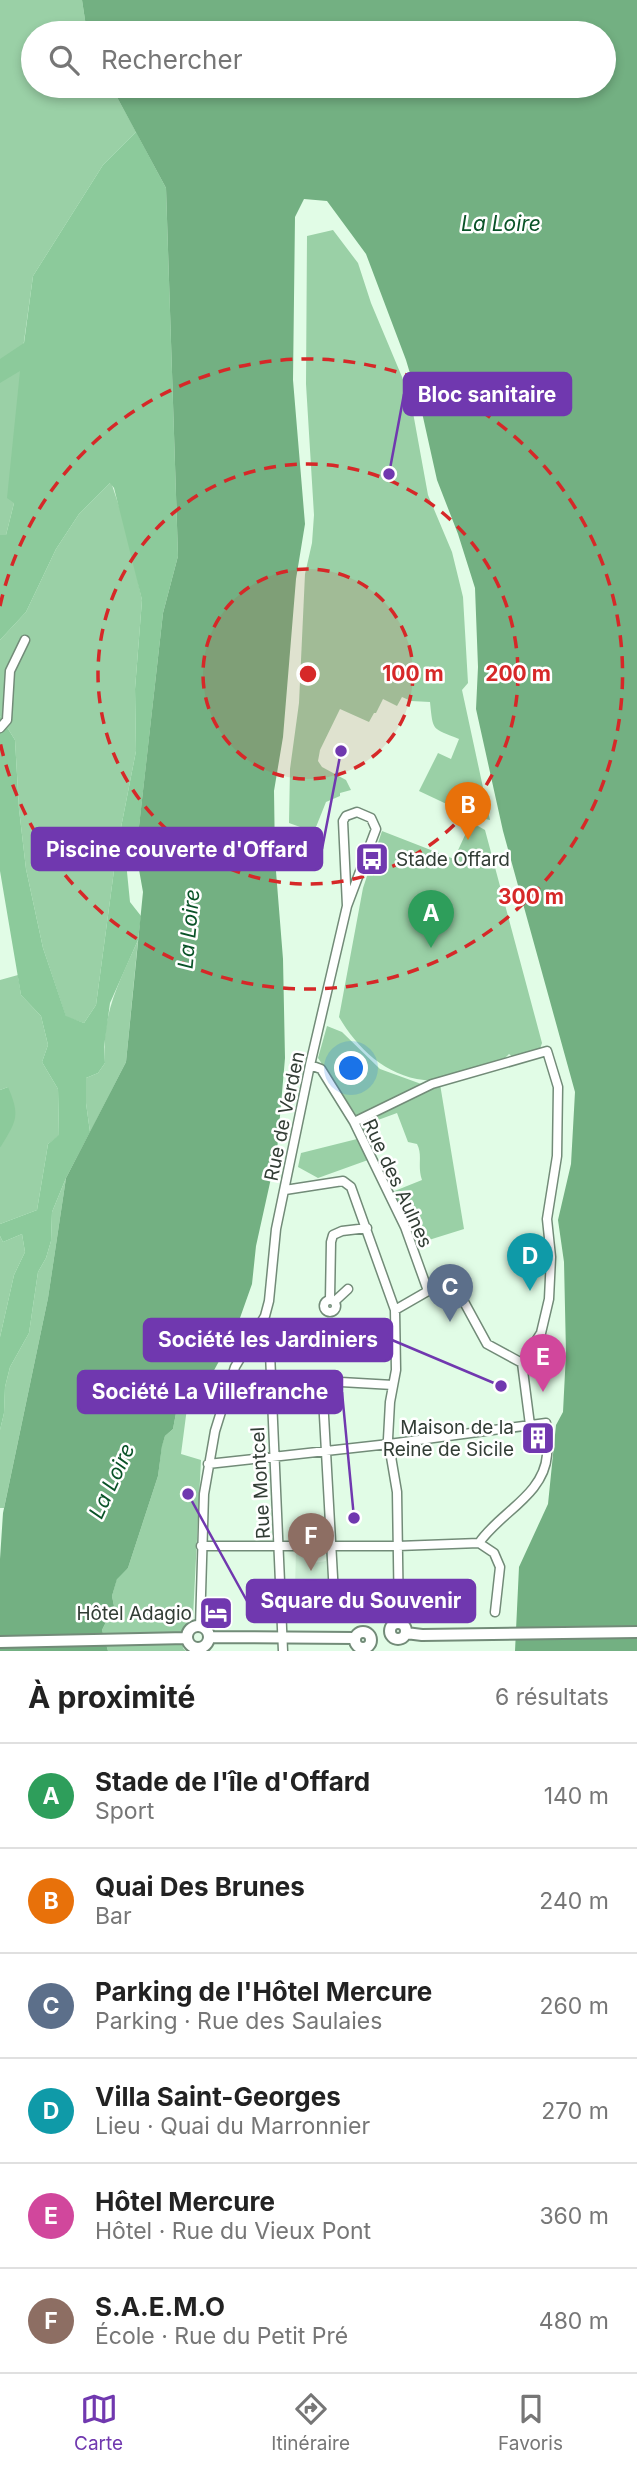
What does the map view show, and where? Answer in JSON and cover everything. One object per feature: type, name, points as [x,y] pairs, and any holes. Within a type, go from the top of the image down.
[{"type":"main road","points":[[399,1623],[405,1626],[404,1637],[398,1639],[390,1633],[392,1626],[399,1623]]},
{"type":"main road","points":[[200,1627],[206,1630],[209,1637],[205,1646],[199,1650],[192,1647],[187,1638],[190,1629],[200,1627]]},
{"type":"main road","points":[[365,1632],[371,1638],[369,1647],[363,1650],[356,1646],[355,1638],[358,1633],[365,1632]]},
{"type":"main road","points":[[406,1633],[637,1632]]},
{"type":"main road","points":[[371,1638],[390,1633]]},
{"type":"main road","points":[[209,1637],[355,1638]]},
{"type":"main road","points":[[0,1642],[187,1638]]},
{"type":"street","points":[[0,728],[7,720],[10,703],[10,671],[24,640]]},
{"type":"street","points":[[357,812],[371,818],[376,829],[347,905],[343,821],[346,816],[357,812]]},
{"type":"street","name":"Rue de Verden","points":[[200,1627],[201,1546],[208,1464],[219,1412],[235,1367],[256,1333],[270,1301],[276,1229],[347,905]]},
{"type":"street","points":[[354,1122],[432,1084],[547,1051],[558,1087],[557,1156],[547,1219],[551,1257],[549,1298],[541,1333],[522,1363],[530,1425]]},
{"type":"street","name":"Rue des Aulnes","points":[[310,1065],[321,1069],[354,1122],[405,1227],[428,1292]]},
{"type":"street","points":[[285,1190],[343,1181],[351,1187],[396,1310],[396,1370],[390,1402],[389,1444],[397,1492],[399,1623]]},
{"type":"street","points":[[348,1289],[333,1300],[331,1242],[333,1236],[342,1231],[366,1228]]},
{"type":"street","points":[[396,1310],[428,1292],[450,1290],[463,1300],[486,1344],[522,1363]]},
{"type":"street","name":"Rue Montcel","points":[[256,1333],[267,1344],[270,1353],[283,1651]]},
{"type":"street","points":[[271,1378],[393,1385]]},
{"type":"street","points":[[322,1380],[334,1595]]},
{"type":"street","points":[[208,1464],[546,1423],[548,1457],[539,1481],[505,1516],[489,1527],[479,1543]]},
{"type":"street","points":[[201,1546],[398,1546],[479,1543],[494,1553],[499,1567],[495,1612]]},
{"type":"shaded area","points":[[0,0],[82,0],[85,21],[21,21],[21,98],[118,98],[136,132],[103,165],[33,276],[21,363],[14,503],[6,535],[0,535]]},
{"type":"shaded area","points":[[136,132],[166,188],[178,556],[163,613],[137,845],[126,862],[130,902],[141,916],[138,940],[110,1003],[104,1047],[105,1063],[98,1073],[86,1078],[90,1132],[52,1212],[51,1241],[38,1272],[29,1333],[10,1367],[0,1430],[0,1337],[14,1275],[25,1252],[22,1234],[3,1242],[0,1224],[37,1210],[48,1144],[59,1135],[58,1089],[42,1062],[48,1045],[41,1016],[21,995],[0,871],[0,716],[15,740],[26,869],[43,948],[66,1016],[84,1023],[96,1005],[117,848],[136,751],[135,689],[142,600],[114,488],[110,483],[79,514],[56,549],[26,612],[0,640],[0,535],[6,535],[14,503],[7,498],[20,371],[0,383],[0,359],[24,343],[33,276],[103,165]]},
{"type":"shaded area","points":[[333,230],[358,263],[371,303],[410,396],[428,495],[452,552],[463,597],[468,683],[462,690],[490,820],[472,816],[419,791],[438,753],[451,759],[459,739],[436,728],[430,702],[411,701],[402,697],[397,706],[383,699],[369,722],[340,709],[320,750],[318,761],[322,767],[346,780],[351,790],[326,802],[314,832],[289,823],[290,769],[299,703],[305,574],[312,543],[314,515],[306,384],[307,236]]},
{"type":"shaded area","points":[[111,482],[126,527],[142,600],[135,689],[136,751],[117,848],[96,1005],[84,1023],[66,1017],[43,948],[26,869],[15,740],[0,716],[0,640],[26,612],[56,549],[79,514]]},
{"type":"shaded area","points":[[471,822],[485,830],[542,1043],[540,1049],[514,1058],[509,1054],[503,1060],[453,1076],[424,1080],[397,1073],[374,1059],[339,1017],[363,888],[382,831],[454,859]]},
{"type":"shaded area","points":[[138,940],[126,1062],[90,1132],[86,1078],[98,1073],[105,1063],[106,1029],[113,999]]},
{"type":"shaded area","points":[[18,975],[21,995],[41,1016],[48,1045],[42,1062],[58,1089],[59,1136],[48,1144],[37,1210],[0,1224],[0,1148],[8,1087],[0,1090],[0,980]]},
{"type":"shaded area","points":[[327,1026],[342,1032],[380,1069],[424,1085],[362,1115],[356,1115],[318,1058]]},
{"type":"shaded area","points":[[440,1084],[464,1229],[416,1244],[392,1192],[422,1180],[417,1144],[408,1142],[397,1113],[378,1120],[363,1134],[358,1123]]},
{"type":"shaded area","points":[[8,1087],[15,1119],[0,1148],[0,1090]]},
{"type":"shaded area","points":[[357,1139],[368,1160],[318,1178],[298,1167],[301,1153]]},
{"type":"shaded area","points":[[66,1178],[48,1298],[4,1508],[0,1508],[0,1430],[5,1387],[10,1367],[29,1333],[38,1272],[51,1241],[52,1212]]},
{"type":"shaded area","points":[[22,1234],[25,1252],[14,1275],[0,1337],[0,1236],[3,1242]]},
{"type":"shaded area","points":[[185,1407],[181,1454],[201,1460],[193,1617],[182,1630],[183,1648],[186,1651],[108,1651],[102,1630],[114,1606],[112,1596],[117,1578],[128,1568],[158,1476],[165,1436],[173,1429],[176,1413]]},
{"type":"shaded area","points":[[296,1550],[307,1551],[307,1561],[326,1561],[328,1579],[310,1580],[310,1587],[295,1590]]},
{"type":"water","name":"La Loire","points":[[82,0],[637,0],[637,1651],[515,1651],[519,1567],[548,1504],[556,1425],[563,1412],[566,1353],[564,1262],[558,1220],[571,1164],[575,1092],[503,831],[476,709],[478,667],[475,588],[437,480],[423,417],[406,360],[366,254],[327,201],[304,199],[295,217],[293,380],[305,524],[296,579],[283,737],[274,791],[285,1058],[277,1151],[256,1246],[252,1284],[235,1332],[212,1374],[203,1379],[190,1394],[187,1408],[176,1413],[173,1429],[165,1436],[158,1476],[128,1568],[117,1579],[112,1596],[114,1606],[102,1630],[108,1651],[0,1651],[3,1513],[48,1298],[66,1178],[126,1062],[143,892],[136,853],[163,613],[178,556],[166,188],[117,98],[616,98],[616,21],[85,21]]},
{"type":"place","name":"Bloc sanitaire","points":[[389,474]]},
{"type":"place","name":"Piscine couverte d'Offard","points":[[341,751]]},
{"type":"place","name":"Quai Des Brunes","points":[[468,840]]},
{"type":"place","name":"Stade Offard","points":[[372,859]]},
{"type":"place","name":"Stade de l'île d'Offard","points":[[431,948]]},
{"type":"place","name":"Villa Saint-Georges","points":[[530,1291]]},
{"type":"place","name":"Parking de l'Hôtel Mercure","points":[[450,1322]]},
{"type":"place","name":"Société les Jardiniers","points":[[501,1386]]},
{"type":"place","name":"Hôtel Mercure","points":[[543,1392]]},
{"type":"place","name":"Maison de la Reine de Sicile","points":[[538,1438]]},
{"type":"place","name":"Square du Souvenir","points":[[188,1494]]},
{"type":"place","name":"Société La Villefranche","points":[[354,1518]]},
{"type":"place","name":"S.A.E.M.O","points":[[311,1571]]},
{"type":"place","name":"Hôtel Adagio","points":[[216,1613]]}]
